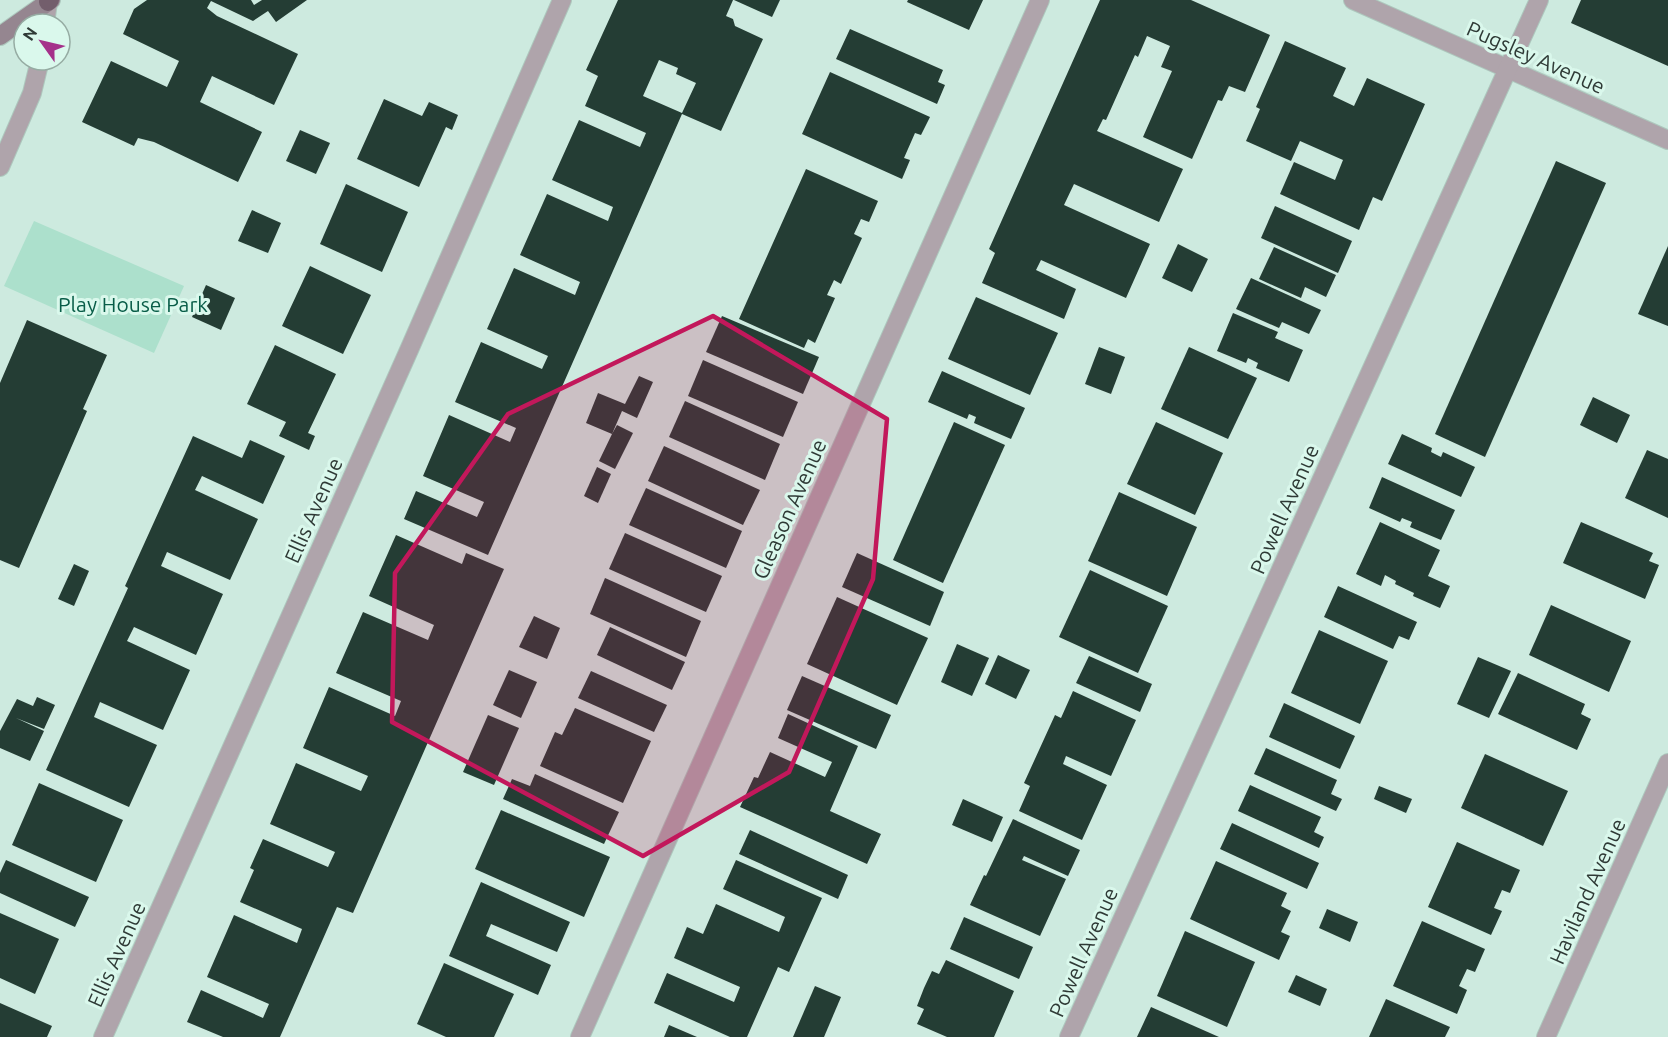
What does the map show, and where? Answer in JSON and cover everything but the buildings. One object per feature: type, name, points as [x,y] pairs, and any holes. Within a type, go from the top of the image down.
[{"type":"main road","points":[[0,36],[50,1]]},
{"type":"street","name":"Ellis Avenue","points":[[103,1037],[400,372],[562,0]]},
{"type":"street","name":"Gleason Avenue","points":[[580,1037],[1040,0]]},
{"type":"street","name":"Pugsley Avenue","points":[[1353,0],[1668,140]]},
{"type":"street","name":"Powell Avenue","points":[[1069,1037],[1539,0]]},
{"type":"street","points":[[0,167],[32,93],[37,72]]},
{"type":"street","name":"Haviland Avenue","points":[[1546,1037],[1668,763]]},
{"type":"highlighted area","points":[[713,316],[887,419],[873,579],[789,772],[643,856],[392,722],[395,573],[508,414]]},
{"type":"green space","name":"Play House Park","points":[[34,221],[184,286],[154,353],[4,286]]}]
